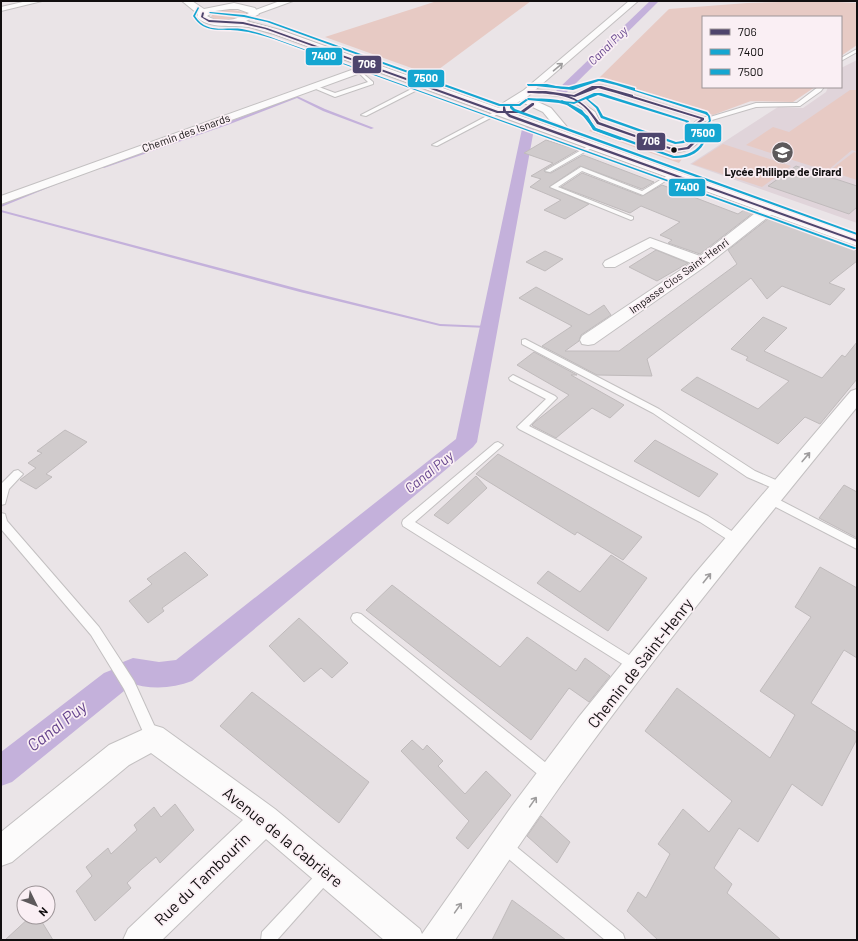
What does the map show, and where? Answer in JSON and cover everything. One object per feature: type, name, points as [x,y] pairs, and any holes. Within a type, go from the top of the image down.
[{"type":"main road","points":[[186,1],[203,12],[225,7],[268,1]]},
{"type":"main road","points":[[207,1],[225,7]]},
{"type":"main road","points":[[230,22],[245,19],[254,13],[289,1]]},
{"type":"main road","points":[[239,6],[249,8],[254,13],[286,29],[507,112],[592,146],[857,241]]},
{"type":"main road","points":[[203,12],[202,17],[209,21],[230,22],[266,28],[423,85],[561,128],[857,233]]},
{"type":"street","points":[[1,9],[38,1]]},
{"type":"street","points":[[507,112],[524,95],[634,1]]},
{"type":"street","name":"Chemin des Isnards","points":[[1,200],[371,66]]},
{"type":"street","points":[[524,95],[533,104],[547,110],[561,128]]},
{"type":"street","points":[[507,112],[529,109],[533,104]]},
{"type":"street","name":"Impasse Clos Saint-Henri","points":[[588,340],[702,262],[768,210]]},
{"type":"street","points":[[610,264],[650,242],[702,262]]},
{"type":"street","name":"Chemin de Saint-Henry","points":[[436,940],[551,776],[636,666],[737,540],[857,395]]},
{"type":"street","points":[[1,851],[119,755],[153,738]]},
{"type":"street","name":"Avenue de la Cabrière","points":[[153,738],[265,819],[409,940]]},
{"type":"street","name":"Rue du Tambourin","points":[[139,940],[265,819]]},
{"type":"lane","points":[[842,59],[857,50]]},
{"type":"lane","points":[[319,89],[334,95],[371,83],[359,71]]},
{"type":"lane","points":[[364,115],[423,85]]},
{"type":"lane","points":[[524,95],[543,92],[569,96],[577,95],[593,87],[601,87],[703,119],[710,119],[756,104],[798,105],[820,88]]},
{"type":"lane","points":[[569,96],[593,113],[598,123],[675,150],[685,150],[696,142],[698,139],[692,127],[703,119]]},
{"type":"lane","points":[[435,145],[507,112]]},
{"type":"lane","points":[[548,171],[592,146]]},
{"type":"lane","points":[[631,218],[553,187],[582,169],[643,193],[672,175]]},
{"type":"lane","points":[[525,342],[656,411],[857,546]]},
{"type":"lane","points":[[514,378],[552,398],[522,427],[704,519],[737,540]]},
{"type":"lane","points":[[498,445],[407,523],[636,666]]},
{"type":"lane","points":[[1,501],[4,487],[18,474]]},
{"type":"lane","points":[[1,517],[2,523],[95,632],[128,685],[153,738]]},
{"type":"lane","points":[[357,618],[551,776]]},
{"type":"lane","points":[[503,846],[617,940]]},
{"type":"lane","points":[[268,938],[328,872]]},
{"type":"shaded area","points":[[437,1],[531,1],[431,75],[325,37]]},
{"type":"shaded area","points":[[817,1],[857,3],[857,45],[842,55],[842,16],[702,16],[702,88],[814,88],[793,102],[751,101],[713,115],[599,78],[669,9],[747,3]]},
{"type":"shaded area","points":[[226,9],[245,12],[246,15],[238,19],[224,21],[211,17],[213,13]]},
{"type":"shaded area","name":"Lycée Philippe de Girard","points":[[857,60],[857,223],[690,164],[778,107],[803,108],[826,92],[828,88],[842,88],[842,68]]},
{"type":"shaded area","points":[[850,90],[857,90],[857,152],[852,150],[827,171],[746,145],[773,127],[789,132]]},
{"type":"shaded area","points":[[594,127],[684,156],[679,163],[589,131]]},
{"type":"shaded area","points":[[723,144],[791,166],[762,187],[692,164]]},
{"type":"shaded area","points":[[854,152],[857,153],[857,180],[829,171]]},
{"type":"building","points":[[546,140],[578,150],[544,170],[545,172],[551,173],[583,155],[654,182],[642,189],[580,166],[549,187],[589,204],[565,219],[544,210],[561,200],[530,187],[541,179],[531,176],[553,163],[524,153]]},
{"type":"building","points":[[796,166],[857,186],[857,207],[849,214],[768,186]]},
{"type":"building","points":[[582,173],[642,196],[662,185],[738,214],[744,210],[753,213],[700,254],[668,243],[672,240],[660,235],[680,222],[641,206],[630,213],[561,187]]},
{"type":"building","points":[[768,219],[857,251],[857,261],[829,283],[845,289],[830,305],[782,286],[767,299],[751,278],[647,359],[652,376],[597,375],[542,346],[572,326],[519,298],[536,287],[589,315],[604,305],[611,315],[581,335],[579,341],[565,351],[619,351],[737,264],[728,250]]},
{"type":"building","points":[[656,250],[688,263],[657,281],[629,267]]},
{"type":"building","points":[[545,251],[563,259],[545,271],[526,262]]},
{"type":"building","points":[[763,317],[787,328],[764,351],[822,378],[842,355],[845,357],[857,342],[857,379],[820,424],[805,417],[778,444],[681,390],[697,377],[758,409],[789,381],[746,360],[748,357],[731,349]]},
{"type":"building","points":[[534,352],[577,375],[571,375],[624,405],[610,418],[592,408],[556,438],[533,426],[532,425],[536,421],[569,395],[517,365]]},
{"type":"building","points":[[65,430],[87,442],[46,474],[52,477],[36,489],[20,480],[36,468],[28,463],[42,453],[37,451]]},
{"type":"building","points":[[655,440],[718,474],[699,497],[634,461]]},
{"type":"building","points":[[498,454],[642,537],[623,560],[577,532],[575,535],[476,474]]},
{"type":"building","points":[[476,476],[487,488],[448,524],[434,515]]},
{"type":"building","points":[[844,485],[857,492],[857,538],[819,518]]},
{"type":"building","points":[[185,552],[208,575],[162,608],[164,611],[148,623],[129,601],[152,584],[147,579]]},
{"type":"building","points":[[611,555],[647,578],[608,631],[537,583],[548,571],[580,592]]},
{"type":"building","points":[[820,567],[857,588],[857,658],[844,650],[811,703],[857,733],[857,739],[822,806],[792,784],[758,842],[739,828],[714,868],[732,884],[727,893],[781,940],[658,940],[627,911],[638,892],[646,898],[670,854],[658,844],[683,809],[709,832],[732,801],[645,731],[677,688],[770,758],[795,715],[760,691],[811,617],[795,607]]},
{"type":"building","points":[[392,585],[500,667],[527,637],[576,671],[585,658],[610,676],[589,702],[569,688],[531,740],[366,610]]},
{"type":"building","points":[[299,618],[348,663],[332,678],[321,668],[304,682],[269,646]]},
{"type":"building","points":[[252,692],[369,782],[339,823],[220,726]]},
{"type":"building","points":[[412,740],[423,750],[427,745],[443,761],[438,766],[465,794],[486,771],[511,795],[468,849],[456,838],[469,821],[401,751]]},
{"type":"building","points":[[175,804],[194,830],[160,863],[156,857],[142,869],[127,883],[131,888],[95,921],[76,891],[92,876],[86,867],[108,848],[111,854],[137,830],[134,825],[154,807],[161,817]]},
{"type":"building","points":[[541,816],[570,842],[557,863],[527,836]]},
{"type":"building","points":[[512,900],[566,940],[492,940]]},
{"type":"building","points":[[21,925],[44,925],[53,940],[5,940]]},
{"type":"waterway","name":"Canal Puy","points":[[561,92],[655,1]]},
{"type":"waterway","points":[[103,167],[229,123],[297,97],[324,110],[372,128]]},
{"type":"waterway","name":"Canal Puy","points":[[133,671],[159,675],[182,672],[466,442],[528,129]]},
{"type":"waterway","points":[[1,206],[70,178]]},
{"type":"waterway","points":[[1,211],[302,291],[440,325],[488,327]]},
{"type":"waterway","name":"Canal Puy","points":[[1,771],[114,682]]},
{"type":"transit line","name":"7400","points":[[198,8],[194,16],[198,22],[208,28],[242,30],[275,39],[855,248]]},
{"type":"transit line","name":"706","points":[[203,13],[202,17],[209,21],[243,23],[266,28],[498,112],[522,112],[533,104]]},
{"type":"transit line","name":"7500","points":[[210,13],[244,16],[268,21],[500,105],[520,105],[527,100]]},
{"type":"transit line","name":"7500","points":[[528,85],[573,89],[598,80],[634,89]]},
{"type":"transit line","name":"7500","points":[[561,101],[581,111],[595,129],[674,157],[688,155],[697,151],[705,139],[701,129],[710,121],[709,116],[706,113],[602,80],[564,88]]},
{"type":"transit line","name":"7400","points":[[528,85],[547,85],[564,88]]},
{"type":"transit line","name":"706","points":[[593,87],[601,87],[703,119],[692,127],[698,139],[688,148],[675,150],[598,123],[584,105],[563,95],[574,96],[593,87]]},
{"type":"transit line","name":"706","points":[[528,92],[574,96],[598,87],[632,96]]},
{"type":"transit line","name":"706","points":[[528,92],[546,92],[563,95],[528,92]]},
{"type":"transit line","name":"7400","points":[[595,94],[600,94],[688,122],[685,128],[690,138],[683,142],[676,143],[602,117],[597,108],[586,98],[595,94]]},
{"type":"transit line","name":"7400","points":[[528,99],[574,103],[598,94],[630,103]]},
{"type":"transit line","name":"7400","points":[[528,99],[561,101]]},
{"type":"transit line","name":"7400","points":[[528,99],[553,100],[568,104],[587,117],[594,129],[620,139]]},
{"type":"transit line","name":"706","points":[[504,107],[504,111],[510,116],[857,241]]},
{"type":"transit line","name":"7500","points":[[511,107],[514,110],[857,234]]},
{"type":"place","name":"Lycée Philippe de Girard","points":[[783,152]]}]
